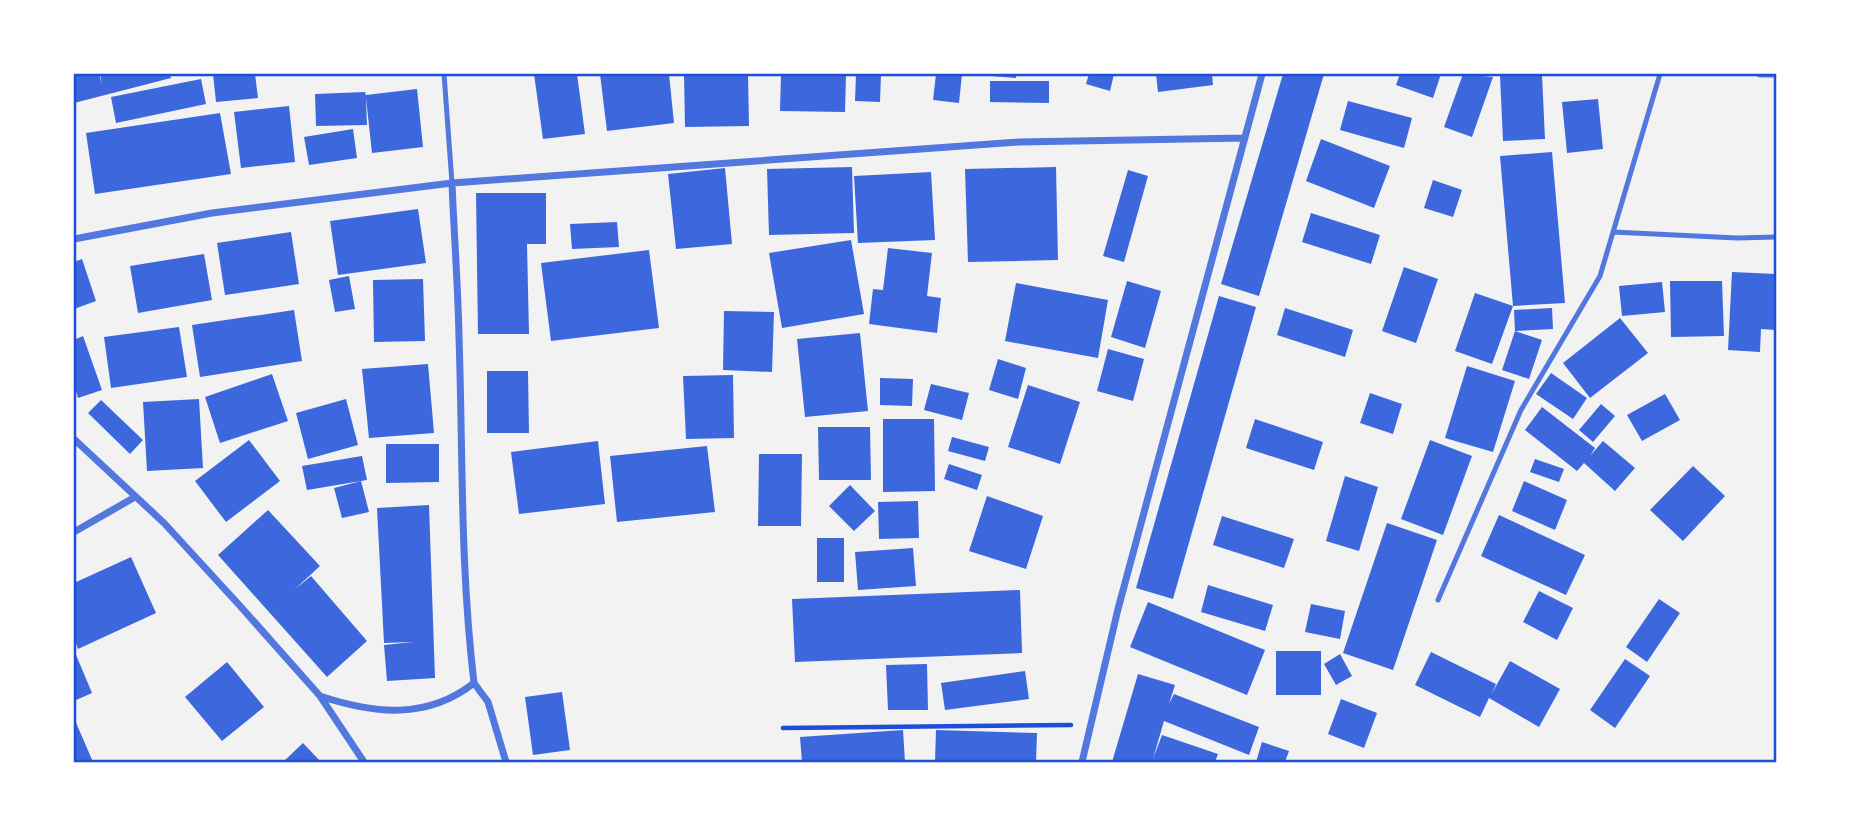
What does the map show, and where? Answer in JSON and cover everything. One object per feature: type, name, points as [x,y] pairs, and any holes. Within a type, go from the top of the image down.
[{"type":"street","points":[[1083,762],[1090,725],[1262,74]]},
{"type":"street","points":[[1760,74],[1776,74]]},
{"type":"street","points":[[74,239],[212,213],[452,183],[1019,142],[1244,138]]},
{"type":"street","points":[[452,183],[460,339],[460,502],[466,610],[474,683],[488,702],[506,762]]},
{"type":"street","points":[[74,439],[171,531],[320,696],[364,762]]},
{"type":"street","points":[[74,532],[135,497]]},
{"type":"street","points":[[320,696],[355,708],[387,712],[443,703],[474,683]]},
{"type":"lane","points":[[444,74],[452,183]]},
{"type":"lane","points":[[1438,600],[1521,410],[1600,276],[1660,74]]},
{"type":"lane","points":[[1613,232],[1737,238],[1776,237]]},
{"type":"path","points":[[783,728],[935,724],[1090,725]]},
{"type":"building","points":[[74,74],[99,74],[102,84],[100,74],[170,74],[171,78],[74,103]]},
{"type":"building","points":[[213,74],[255,74],[258,98],[216,102]]},
{"type":"building","points":[[534,74],[577,74],[585,134],[543,139]]},
{"type":"building","points":[[600,74],[669,74],[674,123],[607,131]]},
{"type":"building","points":[[684,74],[748,74],[749,126],[685,127]]},
{"type":"building","points":[[781,74],[846,74],[845,112],[780,111]]},
{"type":"building","points":[[856,74],[881,74],[880,102],[855,101]]},
{"type":"building","points":[[936,74],[962,74],[959,103],[933,100]]},
{"type":"building","points":[[1016,74],[1016,78],[991,76]]},
{"type":"building","points":[[1089,74],[1114,74],[1110,91],[1086,84]]},
{"type":"building","points":[[1156,74],[1212,74],[1213,85],[1158,92]]},
{"type":"building","points":[[1283,74],[1324,74],[1259,296],[1221,284]]},
{"type":"building","points":[[1400,74],[1441,74],[1433,98],[1396,85]]},
{"type":"building","points":[[1463,74],[1493,77],[1472,137],[1444,127]]},
{"type":"building","points":[[1542,75],[1545,139],[1503,141],[1500,76]]},
{"type":"building","points":[[201,79],[206,104],[116,123],[111,97]]},
{"type":"building","points":[[990,81],[1049,81],[1049,103],[990,102]]},
{"type":"building","points":[[417,89],[423,147],[372,153],[366,98],[367,125],[316,126],[315,94],[365,92],[366,95]]},
{"type":"building","points":[[1598,99],[1603,149],[1567,153],[1562,102]]},
{"type":"building","points":[[1348,101],[1412,118],[1404,148],[1340,130]]},
{"type":"building","points":[[289,106],[295,162],[241,168],[234,112]]},
{"type":"building","points":[[220,113],[231,174],[95,194],[86,133]]},
{"type":"building","points":[[353,129],[357,158],[309,165],[304,137]]},
{"type":"building","points":[[1321,139],[1390,166],[1374,208],[1306,181]]},
{"type":"building","points":[[1552,152],[1565,303],[1513,306],[1500,156]]},
{"type":"building","points":[[852,167],[854,233],[769,235],[767,169]]},
{"type":"building","points":[[1056,167],[1058,260],[968,262],[965,169]]},
{"type":"building","points":[[725,168],[732,244],[676,249],[668,174]]},
{"type":"building","points":[[1128,170],[1148,176],[1124,262],[1103,256]]},
{"type":"building","points":[[931,172],[935,240],[858,243],[854,176]]},
{"type":"building","points":[[1433,180],[1462,190],[1453,217],[1424,208]]},
{"type":"building","points":[[476,193],[546,193],[546,244],[527,244],[529,334],[478,334]]},
{"type":"building","points":[[418,209],[426,263],[338,275],[330,221]]},
{"type":"building","points":[[1311,213],[1380,235],[1371,264],[1302,242]]},
{"type":"building","points":[[617,222],[619,247],[572,249],[570,224]]},
{"type":"building","points":[[291,232],[299,284],[225,295],[217,243]]},
{"type":"building","points":[[851,240],[864,314],[782,328],[769,253]]},
{"type":"building","points":[[888,248],[932,253],[927,296],[941,298],[937,333],[869,324],[873,289],[883,290]]},
{"type":"building","points":[[649,250],[659,328],[551,341],[541,263]]},
{"type":"building","points":[[204,254],[212,300],[138,313],[130,266]]},
{"type":"building","points":[[82,259],[96,301],[74,309],[74,262]]},
{"type":"building","points":[[1404,267],[1438,279],[1416,343],[1382,331]]},
{"type":"building","points":[[1732,272],[1776,274],[1776,330],[1761,329],[1760,352],[1728,350]]},
{"type":"building","points":[[349,276],[355,309],[335,312],[329,280]]},
{"type":"building","points":[[423,279],[425,341],[374,342],[373,280]]},
{"type":"building","points":[[1127,281],[1161,291],[1145,348],[1111,337]]},
{"type":"building","points":[[1670,281],[1722,281],[1724,336],[1671,337]]},
{"type":"building","points":[[1662,282],[1665,312],[1622,316],[1619,286]]},
{"type":"building","points":[[1016,283],[1108,300],[1098,358],[1005,341]]},
{"type":"building","points":[[1475,293],[1513,306],[1492,364],[1455,351]]},
{"type":"building","points":[[1219,296],[1256,307],[1173,599],[1136,588]]},
{"type":"building","points":[[1285,308],[1353,330],[1345,357],[1277,335]]},
{"type":"building","points":[[1552,308],[1553,329],[1515,331],[1514,310]]},
{"type":"building","points":[[294,310],[302,361],[200,377],[192,325]]},
{"type":"building","points":[[724,311],[774,312],[772,372],[723,370]]},
{"type":"building","points":[[1620,318],[1648,353],[1590,398],[1563,363]]},
{"type":"building","points":[[179,327],[187,377],[111,388],[104,337]]},
{"type":"building","points":[[1515,331],[1542,340],[1529,379],[1502,370]]},
{"type":"building","points":[[860,333],[868,411],[805,417],[797,339]]},
{"type":"building","points":[[83,336],[102,390],[78,398],[74,384],[74,340]]},
{"type":"building","points":[[1108,349],[1144,359],[1133,401],[1097,391]]},
{"type":"building","points":[[998,359],[1026,368],[1018,399],[989,390]]},
{"type":"building","points":[[428,364],[434,433],[369,438],[362,369]]},
{"type":"building","points":[[1467,366],[1515,381],[1493,452],[1445,438]]},
{"type":"building","points":[[487,371],[528,371],[529,433],[487,433]]},
{"type":"building","points":[[1551,373],[1587,398],[1573,419],[1536,394]]},
{"type":"building","points":[[272,374],[288,421],[220,443],[205,397]]},
{"type":"building","points":[[733,375],[734,438],[686,439],[683,376]]},
{"type":"building","points":[[880,378],[913,379],[912,406],[880,405]]},
{"type":"building","points":[[931,384],[969,393],[962,420],[924,410]]},
{"type":"building","points":[[1028,385],[1080,402],[1060,464],[1008,447]]},
{"type":"building","points":[[1370,393],[1402,404],[1393,434],[1360,423]]},
{"type":"building","points":[[1665,394],[1680,420],[1642,441],[1627,415]]},
{"type":"building","points":[[199,399],[203,468],[147,471],[143,402]]},
{"type":"building","points":[[346,399],[358,445],[308,459],[296,413]]},
{"type":"building","points":[[101,400],[143,440],[130,454],[88,413]]},
{"type":"building","points":[[1601,404],[1615,416],[1593,442],[1579,430]]},
{"type":"building","points":[[1542,407],[1595,448],[1590,456],[1603,441],[1635,468],[1615,491],[1584,463],[1577,471],[1525,430]]},
{"type":"building","points":[[883,419],[934,419],[935,491],[883,492]]},
{"type":"building","points":[[1255,419],[1323,442],[1314,470],[1246,448]]},
{"type":"building","points":[[818,427],[870,427],[871,480],[819,480]]},
{"type":"building","points":[[952,437],[989,447],[985,461],[948,451]]},
{"type":"building","points":[[249,440],[280,481],[226,522],[195,481]]},
{"type":"building","points":[[1430,440],[1472,456],[1443,535],[1401,519]]},
{"type":"building","points":[[598,441],[605,504],[519,514],[511,452]]},
{"type":"building","points":[[386,444],[439,444],[439,482],[386,483]]},
{"type":"building","points":[[707,446],[715,512],[617,522],[610,456]]},
{"type":"building","points":[[759,454],[802,454],[801,526],[758,526]]},
{"type":"building","points":[[362,456],[367,480],[307,490],[302,466]]},
{"type":"building","points":[[1535,459],[1564,469],[1559,482],[1530,472]]},
{"type":"building","points":[[949,464],[982,475],[977,490],[944,479]]},
{"type":"building","points":[[1693,466],[1725,496],[1683,541],[1650,510]]},
{"type":"building","points":[[1345,476],[1378,487],[1359,551],[1326,541]]},
{"type":"building","points":[[361,481],[369,512],[342,518],[334,488]]},
{"type":"building","points":[[1524,481],[1567,500],[1555,530],[1512,511]]},
{"type":"building","points":[[850,485],[875,511],[854,531],[829,506]]},
{"type":"building","points":[[987,496],[1043,516],[1026,569],[969,551]]},
{"type":"building","points":[[918,501],[919,538],[879,539],[878,502]]},
{"type":"building","points":[[429,505],[435,678],[387,681],[384,645],[413,642],[384,643],[377,508]]},
{"type":"building","points":[[268,510],[320,566],[294,590],[311,576],[367,641],[327,677],[218,555]]},
{"type":"building","points":[[1499,515],[1585,555],[1566,595],[1481,556]]},
{"type":"building","points":[[1222,516],[1294,539],[1284,568],[1213,545]]},
{"type":"building","points":[[1387,523],[1437,540],[1393,670],[1343,653]]},
{"type":"building","points":[[817,538],[844,538],[844,582],[817,582]]},
{"type":"building","points":[[913,548],[916,586],[858,590],[855,552]]},
{"type":"building","points":[[131,557],[156,613],[78,649],[74,638],[74,583]]},
{"type":"building","points":[[1208,585],[1273,605],[1265,631],[1201,612]]},
{"type":"building","points":[[1020,590],[1022,653],[795,662],[792,599]]},
{"type":"building","points":[[1539,591],[1573,608],[1557,640],[1523,622]]},
{"type":"building","points":[[1659,599],[1680,613],[1647,662],[1626,647]]},
{"type":"building","points":[[1148,602],[1265,650],[1247,695],[1130,647]]},
{"type":"building","points":[[1311,604],[1345,611],[1340,639],[1305,632]]},
{"type":"building","points":[[74,650],[92,693],[74,701]]},
{"type":"building","points":[[1276,651],[1321,651],[1321,695],[1276,695]]},
{"type":"building","points":[[1431,652],[1496,684],[1492,693],[1510,661],[1560,689],[1539,727],[1489,698],[1480,717],[1415,685]]},
{"type":"building","points":[[1340,654],[1352,676],[1336,685],[1324,664]]},
{"type":"building","points":[[1625,659],[1650,676],[1615,728],[1590,710]]},
{"type":"building","points":[[227,662],[264,707],[222,741],[185,697]]},
{"type":"building","points":[[927,664],[928,710],[888,710],[886,665]]},
{"type":"building","points":[[1025,671],[1029,699],[945,710],[941,683]]},
{"type":"building","points":[[1138,674],[1175,685],[1169,704],[1174,694],[1259,727],[1249,755],[1164,721],[1153,759],[1162,735],[1218,754],[1215,762],[1112,762]]},
{"type":"building","points":[[562,692],[570,750],[533,755],[525,697]]},
{"type":"building","points":[[1341,699],[1377,713],[1364,748],[1328,734]]},
{"type":"building","points":[[74,718],[93,762],[74,762]]},
{"type":"building","points":[[903,730],[905,762],[802,762],[800,737]]},
{"type":"building","points":[[936,730],[1037,733],[1036,762],[935,762]]},
{"type":"building","points":[[1262,742],[1289,751],[1285,762],[1256,762]]},
{"type":"building","points":[[303,743],[321,762],[283,762]]}]
